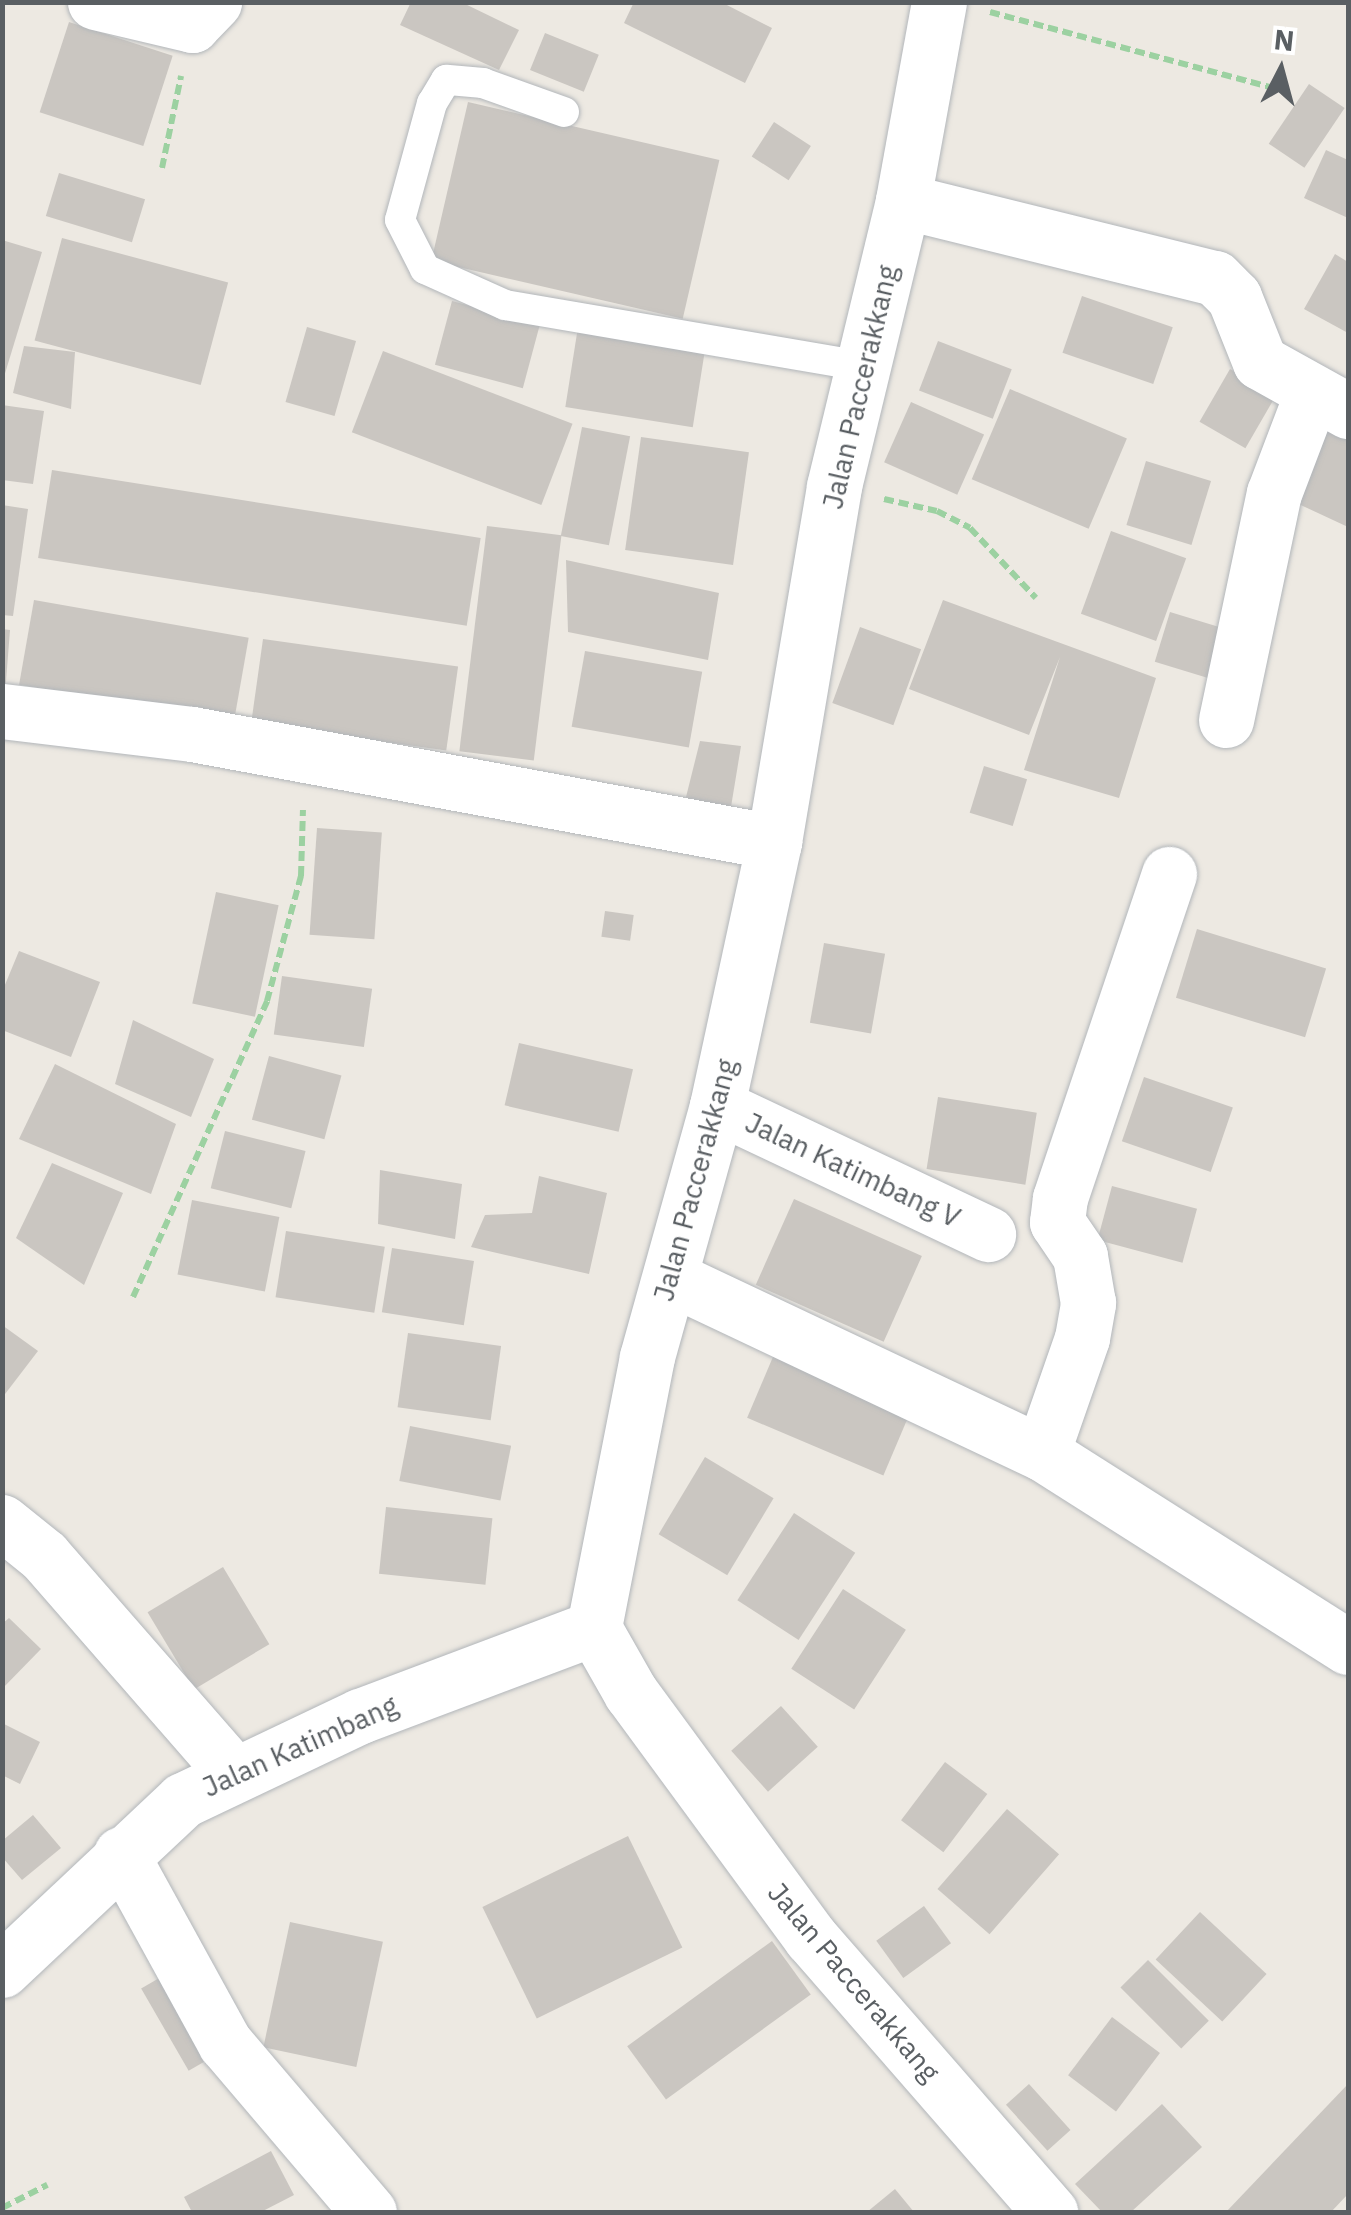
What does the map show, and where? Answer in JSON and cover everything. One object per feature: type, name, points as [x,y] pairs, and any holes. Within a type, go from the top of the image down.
[{"type":"street","points":[[95,2],[203,14]]},
{"type":"street","name":"Jalan Paccerakkang","points":[[956,5],[903,201],[834,487],[774,842],[718,1106],[647,1358],[594,1628],[631,1692],[811,1938],[1050,2212]]},
{"type":"street","points":[[903,201],[1215,278],[1234,297],[1260,362],[1336,399],[1274,493],[1226,720]]},
{"type":"street","points":[[2,711],[305,754],[774,842]]},
{"type":"street","points":[[1042,1453],[1082,1338],[1088,1302],[1080,1256],[1057,1222],[1060,1198],[1169,874]]},
{"type":"street","name":"Jalan Katimbang V","points":[[718,1106],[988,1234]]},
{"type":"street","points":[[671,1278],[1042,1453],[1348,1646]]},
{"type":"street","points":[[2,1522],[44,1556],[233,1772]]},
{"type":"street","name":"Jalan Katimbang","points":[[2,1970],[121,1854],[183,1800],[233,1772],[360,1716],[594,1628]]},
{"type":"street","points":[[121,1854],[225,2044],[369,2212]]},
{"type":"lane","points":[[564,112],[483,82],[446,80],[432,103],[400,220],[426,269],[505,305],[862,366]]},
{"type":"path","points":[[956,5],[1282,90]]},
{"type":"path","points":[[162,168],[203,14]]},
{"type":"path","points":[[834,487],[937,511],[970,528],[1036,598]]},
{"type":"path","points":[[132,1297],[267,1001],[302,876],[305,754]]},
{"type":"path","points":[[2,2208],[47,2185]]},
{"type":"building","points":[[411,2],[461,2],[519,30],[499,70],[400,25]]},
{"type":"building","points":[[634,2],[721,2],[772,28],[745,83],[624,23]]},
{"type":"building","points":[[69,22],[173,56],[143,146],[40,112]]},
{"type":"building","points":[[545,33],[599,55],[584,92],[530,70]]},
{"type":"building","points":[[1309,84],[1345,108],[1304,168],[1269,144]]},
{"type":"building","points":[[468,102],[719,160],[683,319],[431,261]]},
{"type":"building","points":[[774,122],[811,146],[789,180],[752,156]]},
{"type":"building","points":[[1326,150],[1348,160],[1348,218],[1304,198]]},
{"type":"building","points":[[59,173],[145,199],[132,242],[46,216]]},
{"type":"building","points":[[62,238],[228,283],[201,385],[35,340]]},
{"type":"building","points":[[2,240],[42,252],[3,380],[2,380]]},
{"type":"building","points":[[1335,254],[1348,262],[1348,333],[1304,309]]},
{"type":"building","points":[[1082,296],[1173,327],[1153,384],[1062,353]]},
{"type":"building","points":[[452,301],[540,325],[523,388],[435,365]]},
{"type":"building","points":[[307,327],[356,341],[335,416],[286,402]]},
{"type":"building","points":[[578,327],[705,347],[693,427],[565,407]]},
{"type":"building","points":[[938,341],[1012,369],[993,419],[919,390]]},
{"type":"building","points":[[24,346],[75,352],[71,409],[13,393]]},
{"type":"building","points":[[383,351],[573,424],[541,505],[352,432]]},
{"type":"building","points":[[1230,369],[1276,396],[1245,448],[1200,422]]},
{"type":"building","points":[[1010,389],[1127,439],[1089,529],[972,479]]},
{"type":"building","points":[[911,402],[984,435],[957,495],[884,462]]},
{"type":"building","points":[[2,405],[44,411],[33,484],[2,480]]},
{"type":"building","points":[[1326,426],[1348,436],[1348,527],[1290,500]]},
{"type":"building","points":[[582,427],[630,436],[609,545],[561,536]]},
{"type":"building","points":[[641,437],[749,452],[733,565],[625,550]]},
{"type":"building","points":[[1146,461],[1211,481],[1191,545],[1126,525]]},
{"type":"building","points":[[52,470],[481,538],[467,626],[38,558]]},
{"type":"building","points":[[2,505],[28,509],[13,616],[2,615]]},
{"type":"building","points":[[487,526],[561,535],[534,760],[459,751]]},
{"type":"building","points":[[1111,531],[1186,558],[1156,641],[1081,614]]},
{"type":"building","points":[[566,560],[719,593],[708,660],[568,632]]},
{"type":"building","points":[[34,600],[249,638],[234,723],[19,685]]},
{"type":"building","points":[[943,600],[1156,678],[1119,798],[1024,770],[1060,657],[1029,735],[909,689]]},
{"type":"building","points":[[1170,612],[1232,631],[1217,681],[1155,662]]},
{"type":"building","points":[[860,627],[921,649],[893,725],[832,703]]},
{"type":"building","points":[[2,629],[10,630],[5,694],[2,694]]},
{"type":"building","points":[[263,639],[458,666],[446,751],[251,723]]},
{"type":"building","points":[[585,651],[702,672],[689,747],[572,727]]},
{"type":"building","points":[[700,741],[741,746],[730,813],[684,805]]},
{"type":"building","points":[[984,766],[1027,779],[1013,826],[970,813]]},
{"type":"building","points":[[317,828],[382,833],[374,939],[310,935]]},
{"type":"building","points":[[216,892],[279,905],[255,1017],[192,1004]]},
{"type":"building","points":[[605,911],[634,915],[630,941],[601,937]]},
{"type":"building","points":[[1197,929],[1326,968],[1305,1037],[1176,998]]},
{"type":"building","points":[[824,943],[885,954],[871,1034],[810,1023]]},
{"type":"building","points":[[19,951],[100,982],[71,1057],[2,1030],[2,992]]},
{"type":"building","points":[[282,976],[372,989],[364,1047],[274,1034]]},
{"type":"building","points":[[133,1020],[214,1059],[191,1117],[115,1084]]},
{"type":"building","points":[[519,1043],[633,1069],[619,1132],[505,1105]]},
{"type":"building","points":[[269,1056],[341,1075],[324,1139],[252,1120]]},
{"type":"building","points":[[55,1064],[176,1124],[151,1194],[19,1139]]},
{"type":"building","points":[[1144,1077],[1233,1108],[1211,1172],[1122,1141]]},
{"type":"building","points":[[938,1097],[1037,1113],[1025,1185],[927,1169]]},
{"type":"building","points":[[225,1131],[306,1151],[291,1208],[211,1188]]},
{"type":"building","points":[[52,1163],[123,1193],[84,1285],[16,1238]]},
{"type":"building","points":[[380,1170],[462,1184],[455,1239],[378,1224]]},
{"type":"building","points":[[539,1176],[607,1193],[589,1274],[471,1247],[485,1215],[532,1213]]},
{"type":"building","points":[[1112,1186],[1197,1209],[1183,1263],[1098,1240]]},
{"type":"building","points":[[794,1199],[922,1256],[884,1342],[756,1285]]},
{"type":"building","points":[[192,1200],[279,1217],[265,1292],[177,1275]]},
{"type":"building","points":[[286,1231],[385,1247],[374,1313],[276,1297]]},
{"type":"building","points":[[392,1248],[474,1261],[464,1325],[382,1312]]},
{"type":"building","points":[[2,1325],[38,1351],[2,1398]]},
{"type":"building","points":[[408,1333],[501,1346],[491,1420],[398,1407]]},
{"type":"building","points":[[778,1345],[914,1403],[883,1476],[747,1418]]},
{"type":"building","points":[[410,1426],[511,1446],[500,1501],[399,1481]]},
{"type":"building","points":[[705,1457],[774,1498],[727,1575],[659,1534]]},
{"type":"building","points":[[386,1507],[492,1518],[485,1585],[379,1574]]},
{"type":"building","points":[[794,1513],[855,1553],[799,1640],[737,1600]]},
{"type":"building","points":[[223,1567],[269,1644],[194,1689],[148,1612]]},
{"type":"building","points":[[843,1589],[906,1630],[854,1710],[791,1669]]},
{"type":"building","points":[[9,1618],[41,1649],[2,1689],[2,1624]]},
{"type":"building","points":[[781,1706],[818,1747],[768,1792],[731,1751]]},
{"type":"building","points":[[2,1723],[40,1742],[20,1784],[2,1775]]},
{"type":"building","points":[[945,1762],[987,1794],[943,1852],[901,1820]]},
{"type":"building","points":[[1007,1809],[1059,1854],[990,1934],[937,1889]]},
{"type":"building","points":[[33,1815],[61,1848],[22,1880],[2,1857],[2,1841]]},
{"type":"building","points":[[628,1836],[682,1947],[537,2018],[482,1907]]},
{"type":"building","points":[[924,1906],[951,1943],[903,1978],[876,1941]]},
{"type":"building","points":[[1200,1912],[1267,1974],[1222,2022],[1156,1960]]},
{"type":"building","points":[[290,1922],[383,1942],[356,2067],[263,2047]]},
{"type":"building","points":[[772,1941],[811,1994],[666,2100],[627,2046]]},
{"type":"building","points":[[1148,1960],[1209,2021],[1181,2048],[1120,1988]]},
{"type":"building","points":[[168,1973],[216,2055],[189,2071],[141,1988]]},
{"type":"building","points":[[1112,2017],[1160,2053],[1116,2111],[1068,2075]]},
{"type":"building","points":[[1029,2084],[1070,2130],[1047,2151],[1006,2105]]},
{"type":"building","points":[[1348,2084],[1348,2194],[1331,2212],[1226,2212]]},
{"type":"building","points":[[1162,2104],[1202,2147],[1131,2212],[1102,2212],[1075,2184]]},
{"type":"building","points":[[271,2151],[294,2195],[261,2212],[192,2212],[184,2197]]},
{"type":"building","points":[[895,2189],[914,2212],[867,2212]]}]
